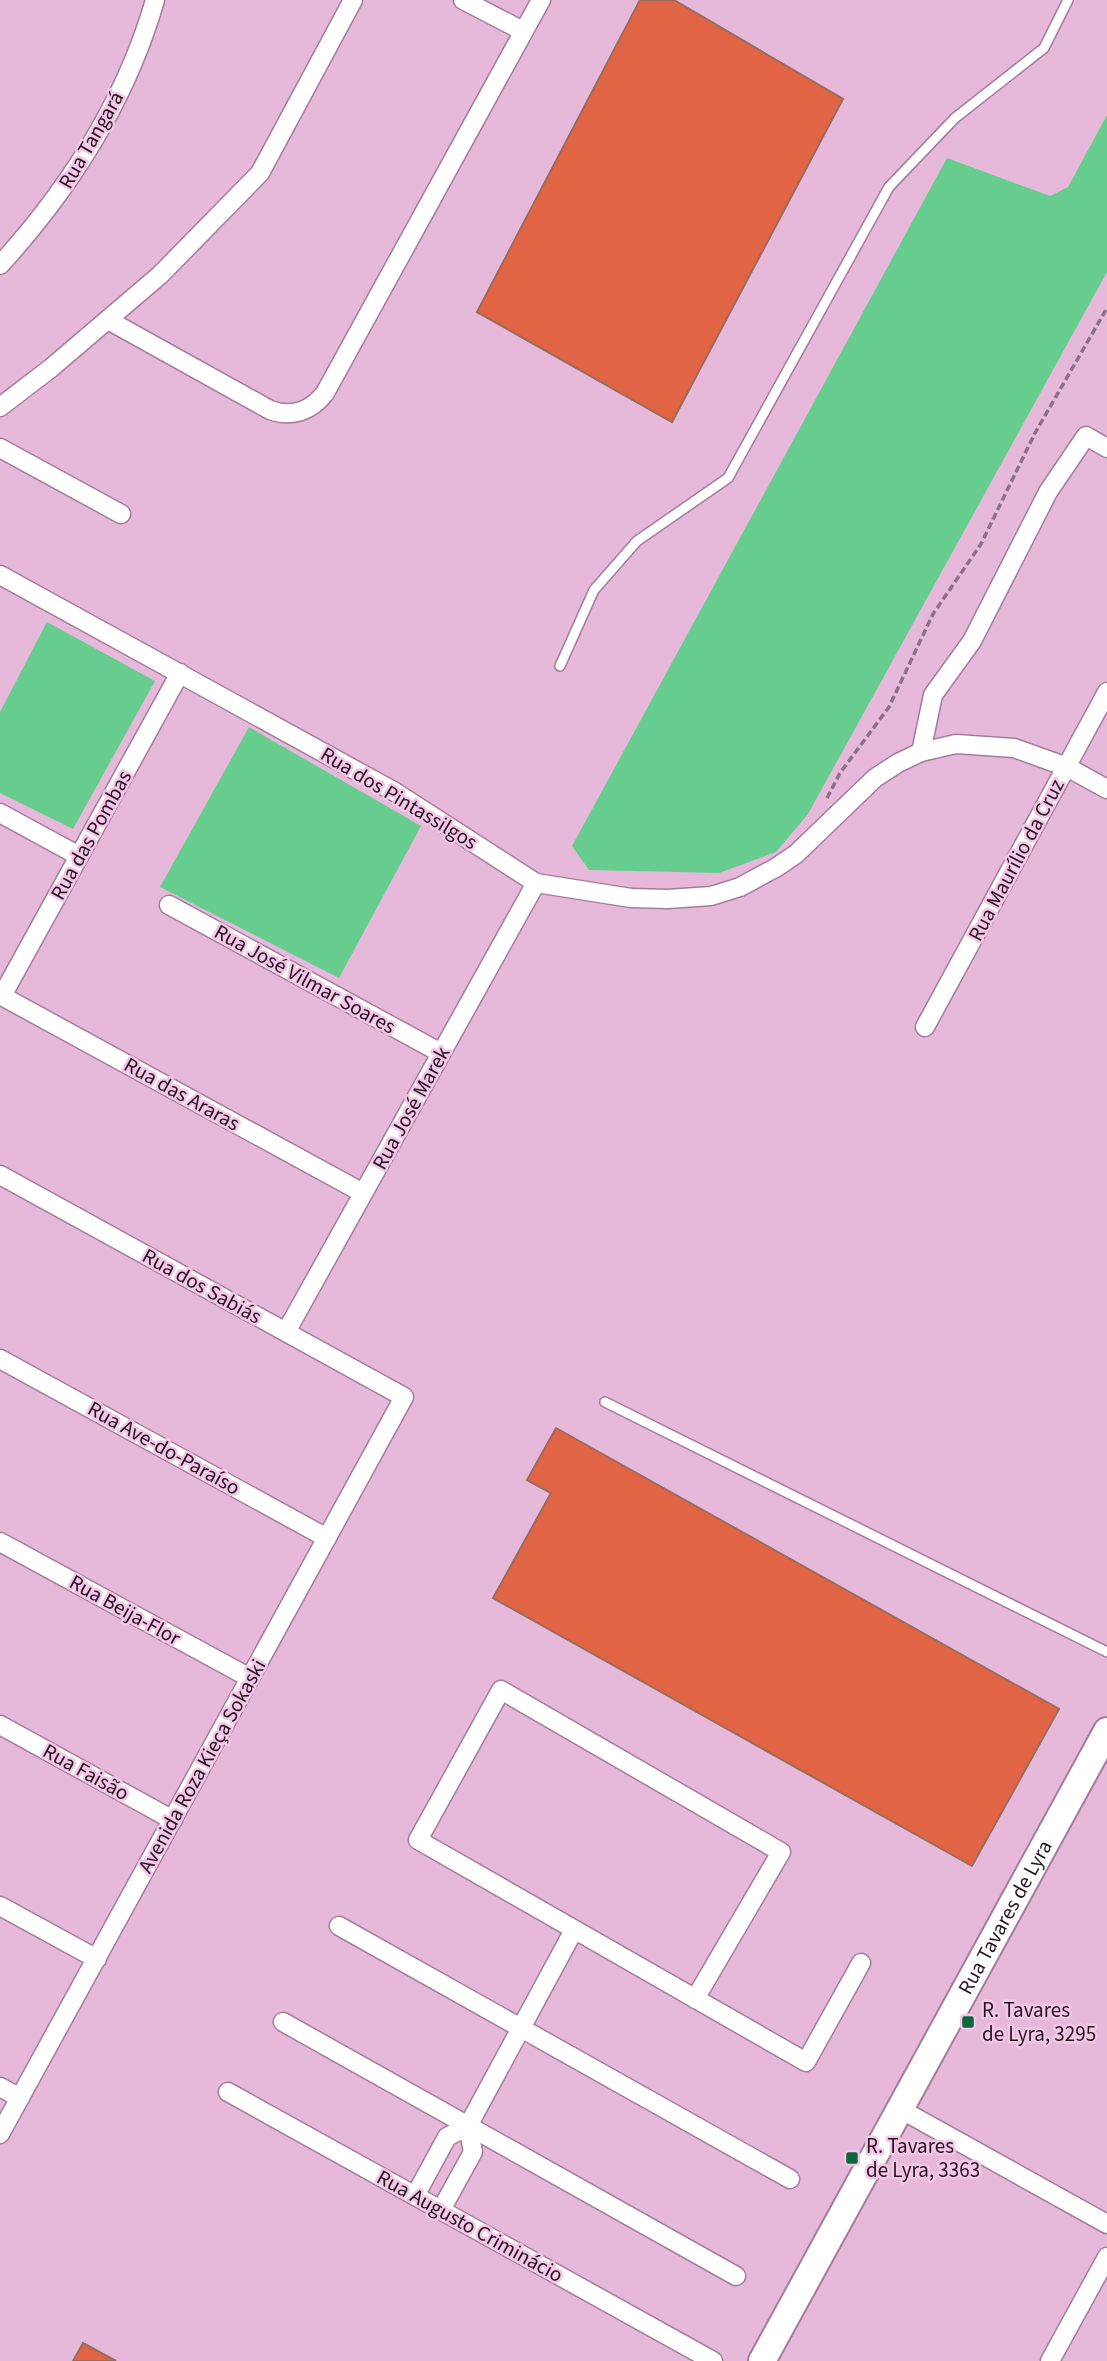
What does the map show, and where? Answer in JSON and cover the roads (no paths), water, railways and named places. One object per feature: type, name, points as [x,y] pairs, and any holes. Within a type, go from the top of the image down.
[{"type":"main road","name":"Rua Tavares de Lyra","points":[[762,2361],[1107,1731]]},
{"type":"street","name":"Rua Tangará","points":[[0,264],[54,202],[102,128],[139,49],[155,0]]},
{"type":"street","points":[[0,407],[108,320],[169,266],[261,173],[353,0]]},
{"type":"street","points":[[463,0],[523,31]]},
{"type":"street","points":[[108,320],[270,410],[295,414],[312,407],[325,393],[541,0]]},
{"type":"street","points":[[921,752],[933,695],[972,641],[1048,492],[1086,436],[1107,448]]},
{"type":"street","points":[[0,448],[121,514]]},
{"type":"street","name":"Rua dos Pintassilgos","points":[[0,575],[396,792],[536,883],[631,898],[668,899],[711,896],[740,887],[796,854],[875,778],[921,752],[956,744],[1014,748],[1066,767],[1107,789]]},
{"type":"street","name":"Rua das Pombas","points":[[1,995],[180,673]]},
{"type":"street","name":"Rua Maurílio da Cruz","points":[[925,1027],[1107,692]]},
{"type":"street","points":[[0,813],[79,856]]},
{"type":"street","name":"Rua José Marek","points":[[286,1332],[536,883]]},
{"type":"street","name":"Rua José Vilmar Soares","points":[[169,905],[441,1054]]},
{"type":"street","name":"Rua das Araras","points":[[1,995],[363,1194]]},
{"type":"street","name":"Rua dos Sabiás","points":[[0,1175],[404,1397]]},
{"type":"street","name":"Rua Ave-do-Paraíso","points":[[0,1359],[327,1538]]},
{"type":"street","name":"Avenida Roza Kieça Sokaski","points":[[0,2134],[404,1397]]},
{"type":"street","name":"Rua Beija-Flor","points":[[0,1542],[250,1678]]},
{"type":"street","points":[[695,1999],[781,1852],[501,1690],[418,1840],[695,1999],[806,2062],[861,1963]]},
{"type":"street","name":"Rua Faisão","points":[[0,1725],[173,1820]]},
{"type":"street","points":[[0,1906],[97,1959]]},
{"type":"street","points":[[339,1926],[790,2179]]},
{"type":"street","points":[[415,2196],[447,2137],[468,2126],[575,1930]]},
{"type":"street","points":[[283,2022],[736,2276]]},
{"type":"street","points":[[0,2087],[20,2098]]},
{"type":"street","name":"Rua Augusto Criminácio","points":[[228,2092],[713,2361]]},
{"type":"street","points":[[900,2109],[1107,2224]]},
{"type":"street","points":[[442,2210],[473,2152],[468,2126]]},
{"type":"street","points":[[1050,2361],[1107,2257]]},
{"type":"lane","points":[[560,666],[594,590],[637,541],[728,478],[889,187],[955,118],[1044,48],[1068,0]]},
{"type":"lane","points":[[604,1402],[1107,1652]]},
{"type":"place","name":"R. Tavares de Lyra, 3295","points":[[968,2022]]},
{"type":"place","name":"R. Tavares de Lyra, 3363","points":[[852,2158]]}]
